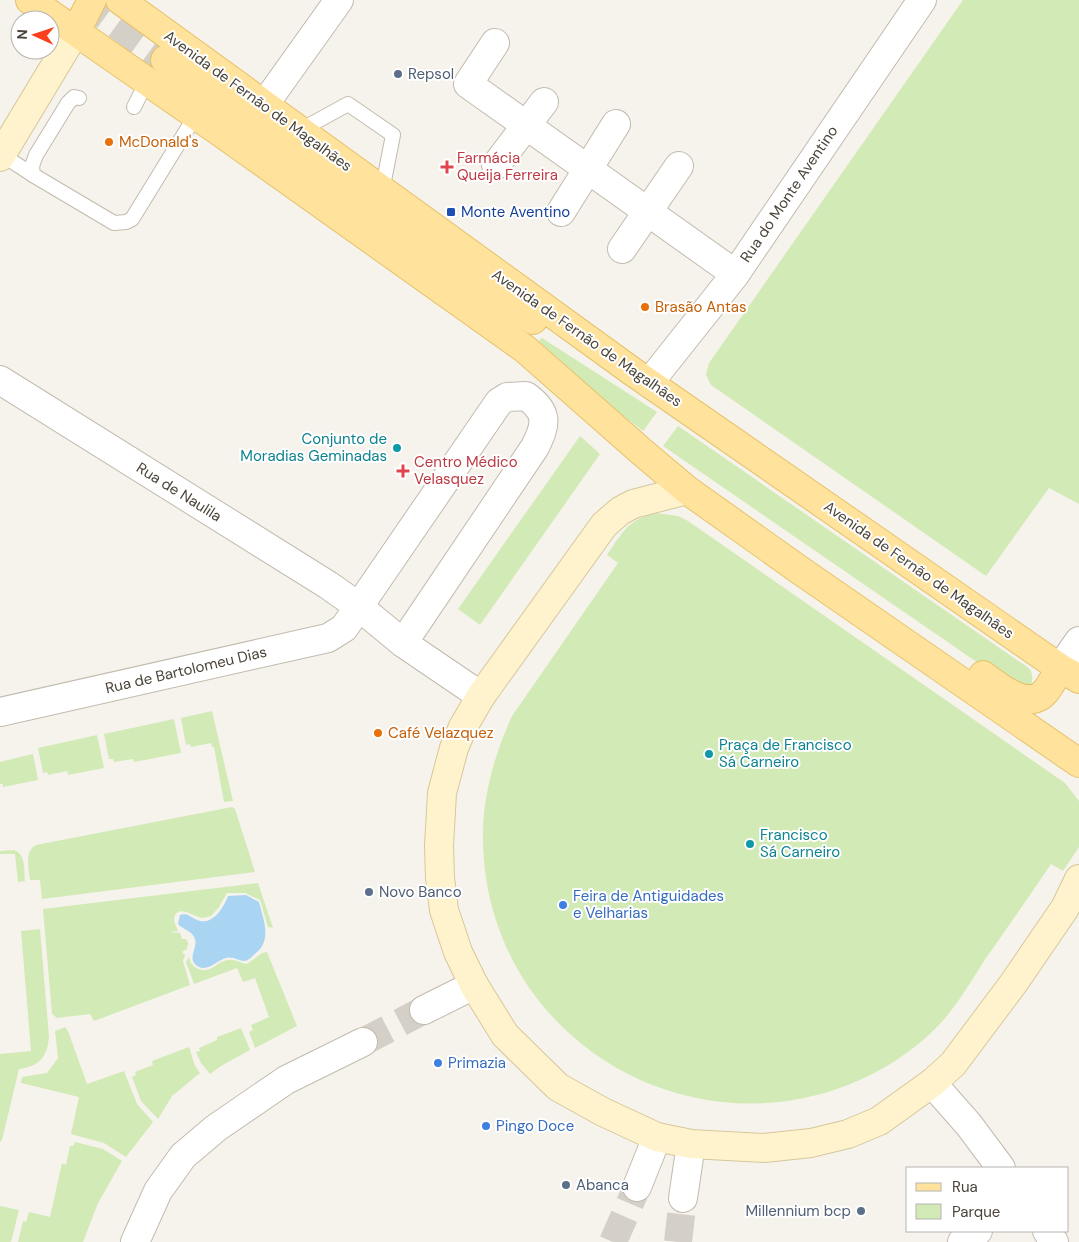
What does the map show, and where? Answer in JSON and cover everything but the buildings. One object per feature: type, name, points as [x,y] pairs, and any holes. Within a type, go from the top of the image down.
[{"type":"main road","points":[[30,0],[196,115],[525,350],[688,490],[800,571],[1079,763]]},
{"type":"main road","points":[[76,31],[92,0]]},
{"type":"main road","name":"Avenida de Fernão de Magalhães","points":[[120,0],[641,377],[1069,674]]},
{"type":"main road","points":[[165,60],[321,180],[448,268],[612,370],[641,377]]},
{"type":"main road","points":[[800,571],[825,567],[1009,693],[1020,698],[1032,699],[1039,697],[1069,674]]},
{"type":"street","points":[[264,105],[339,0]]},
{"type":"street","name":"Rua do Monte Aventino","points":[[641,377],[734,276],[922,0]]},
{"type":"street","points":[[0,157],[76,31]]},
{"type":"street","points":[[495,43],[468,84],[727,268],[734,276]]},
{"type":"street","points":[[496,165],[544,102]]},
{"type":"street","points":[[561,212],[616,124]]},
{"type":"street","points":[[622,249],[679,166]]},
{"type":"street","name":"Rua de Naulila","points":[[0,380],[328,585],[358,606]]},
{"type":"street","points":[[403,643],[535,447],[541,434],[543,417],[539,405],[526,396],[507,397],[499,402],[358,606],[403,643],[481,696]]},
{"type":"street","points":[[688,490],[633,504],[620,511],[604,525],[481,696],[463,727],[454,748],[442,793],[439,846],[444,910],[458,952],[474,984],[505,1035],[558,1087],[602,1112],[657,1137],[691,1144],[764,1148],[811,1143],[848,1134],[879,1121],[932,1083],[953,1064],[1014,984],[1065,908],[1079,879]]},
{"type":"street","name":"Rua de Bartolomeu Dias","points":[[0,712],[328,638],[344,628],[358,606]]},
{"type":"street","points":[[1069,674],[1079,641]]},
{"type":"street","points":[[424,1010],[474,984]]},
{"type":"street","points":[[135,1242],[158,1191],[183,1156],[216,1128],[286,1080],[363,1042]]},
{"type":"street","points":[[932,1083],[969,1125],[1001,1167]]},
{"type":"street","points":[[637,1187],[657,1137]]},
{"type":"street","points":[[683,1198],[691,1144]]},
{"type":"street","points":[[962,1242],[977,1232]]},
{"type":"lane","points":[[134,108],[147,81]]},
{"type":"lane","points":[[33,175],[34,161],[59,116],[71,99],[74,97],[79,98]]},
{"type":"lane","points":[[299,131],[348,104],[393,135],[382,191]]},
{"type":"lane","points":[[0,161],[10,160],[111,222],[126,222],[132,219],[196,115]]},
{"type":"green space","points":[[963,0],[1079,0],[1079,504],[1049,488],[986,576],[711,385],[706,375],[709,363]]},
{"type":"green space","points":[[542,338],[657,412],[643,431],[617,411],[540,342],[539,340]]},
{"type":"green space","points":[[678,426],[1030,669],[1032,675],[1031,685],[1027,690],[1013,687],[663,446]]},
{"type":"green space","points":[[580,436],[600,454],[480,625],[458,609]]},
{"type":"green space","points":[[656,513],[678,516],[688,521],[1065,783],[1079,801],[1079,847],[1063,871],[1051,864],[946,1017],[922,1041],[895,1061],[826,1093],[755,1103],[686,1096],[622,1071],[566,1031],[522,977],[493,911],[483,836],[485,804],[495,759],[506,730],[512,716],[618,563],[607,555],[617,540],[632,523]]},
{"type":"green space","points":[[212,711],[233,801],[224,802],[214,747],[212,747],[211,743],[191,747],[190,744],[186,745],[181,718]]},
{"type":"green space","points":[[174,719],[181,753],[134,762],[133,759],[114,762],[113,759],[109,759],[104,734]]},
{"type":"green space","points":[[97,735],[104,768],[68,775],[67,771],[48,775],[47,772],[43,773],[38,748]]},
{"type":"green space","points":[[33,754],[38,780],[3,787],[3,784],[0,784],[0,762]]},
{"type":"green space","points":[[232,807],[235,809],[255,872],[42,899],[40,880],[30,880],[29,856],[30,851],[36,845]]},
{"type":"green space","points":[[14,850],[21,855],[25,881],[18,882],[15,854],[0,854],[0,851]]},
{"type":"green space","points":[[258,883],[273,928],[268,927],[260,900],[245,893],[227,893],[219,907],[211,916],[205,918],[181,911],[175,915],[174,921],[178,931],[170,932],[180,933],[182,939],[186,939],[188,943],[187,949],[182,952],[185,955],[183,961],[190,985],[94,1021],[90,1014],[57,1018],[52,1014],[43,909]]},
{"type":"green space","points":[[40,929],[48,1044],[41,1060],[32,1066],[19,1069],[0,1142],[0,1054],[31,1051],[21,931]]},
{"type":"green space","points":[[267,952],[297,1026],[255,1048],[249,1032],[253,1030],[251,1025],[269,1017],[255,978],[243,982],[237,968],[194,984],[186,962],[189,957],[194,966],[200,970],[205,970],[228,960],[247,964],[262,953]]},
{"type":"green space","points":[[65,1027],[87,1084],[124,1071],[137,1104],[153,1122],[126,1157],[104,1143],[71,1134],[79,1097],[21,1083],[22,1077],[47,1073],[58,1058],[55,1031]]},
{"type":"green space","points":[[241,1028],[250,1050],[210,1074],[201,1063],[196,1052],[200,1051],[199,1048],[217,1040],[217,1037]]},
{"type":"green space","points":[[189,1047],[195,1066],[200,1073],[172,1096],[158,1119],[141,1101],[132,1077],[136,1075],[135,1072],[153,1065],[152,1061]]},
{"type":"green space","points":[[75,1142],[103,1149],[122,1161],[98,1203],[83,1242],[18,1242],[23,1221],[26,1222],[29,1212],[50,1217],[62,1163],[66,1165],[70,1146],[73,1146]]},
{"type":"green space","points":[[0,1206],[19,1210],[11,1242],[0,1242]]},
{"type":"water","points":[[246,895],[259,902],[265,928],[262,947],[245,961],[229,958],[222,959],[211,966],[199,967],[192,958],[195,939],[192,934],[178,924],[180,915],[206,921],[216,916],[228,896]]},
{"type":"tunnel","points":[[83,0],[165,60]]},
{"type":"tunnel","points":[[363,1042],[424,1010]]},
{"type":"tunnel","points":[[613,1242],[637,1187]]},
{"type":"tunnel","points":[[678,1242],[683,1198]]},
{"type":"place","name":"Repsol","points":[[398,74]]},
{"type":"place","name":"McDonald's","points":[[109,142]]},
{"type":"place","name":"Farmácia Queija Ferreira","points":[[447,167]]},
{"type":"place","name":"Monte Aventino","points":[[451,212]]},
{"type":"place","name":"Brasão Antas","points":[[645,307]]},
{"type":"place","name":"Conjunto de Moradias Geminadas","points":[[397,448]]},
{"type":"place","name":"Centro Médico Velasquez","points":[[403,471]]},
{"type":"place","name":"Café Velazquez","points":[[378,733]]},
{"type":"place","name":"Praça de Francisco Sá Carneiro","points":[[709,754]]},
{"type":"place","name":"Francisco Sá Carneiro","points":[[750,844]]},
{"type":"place","name":"Novo Banco","points":[[369,892]]},
{"type":"place","name":"Feira de Antiguidades e Velharias","points":[[563,905]]},
{"type":"place","name":"Primazia","points":[[438,1063]]},
{"type":"place","name":"Pingo Doce","points":[[486,1126]]},
{"type":"place","name":"Abanca","points":[[566,1185]]},
{"type":"place","name":"Millennium bcp","points":[[861,1211]]}]
